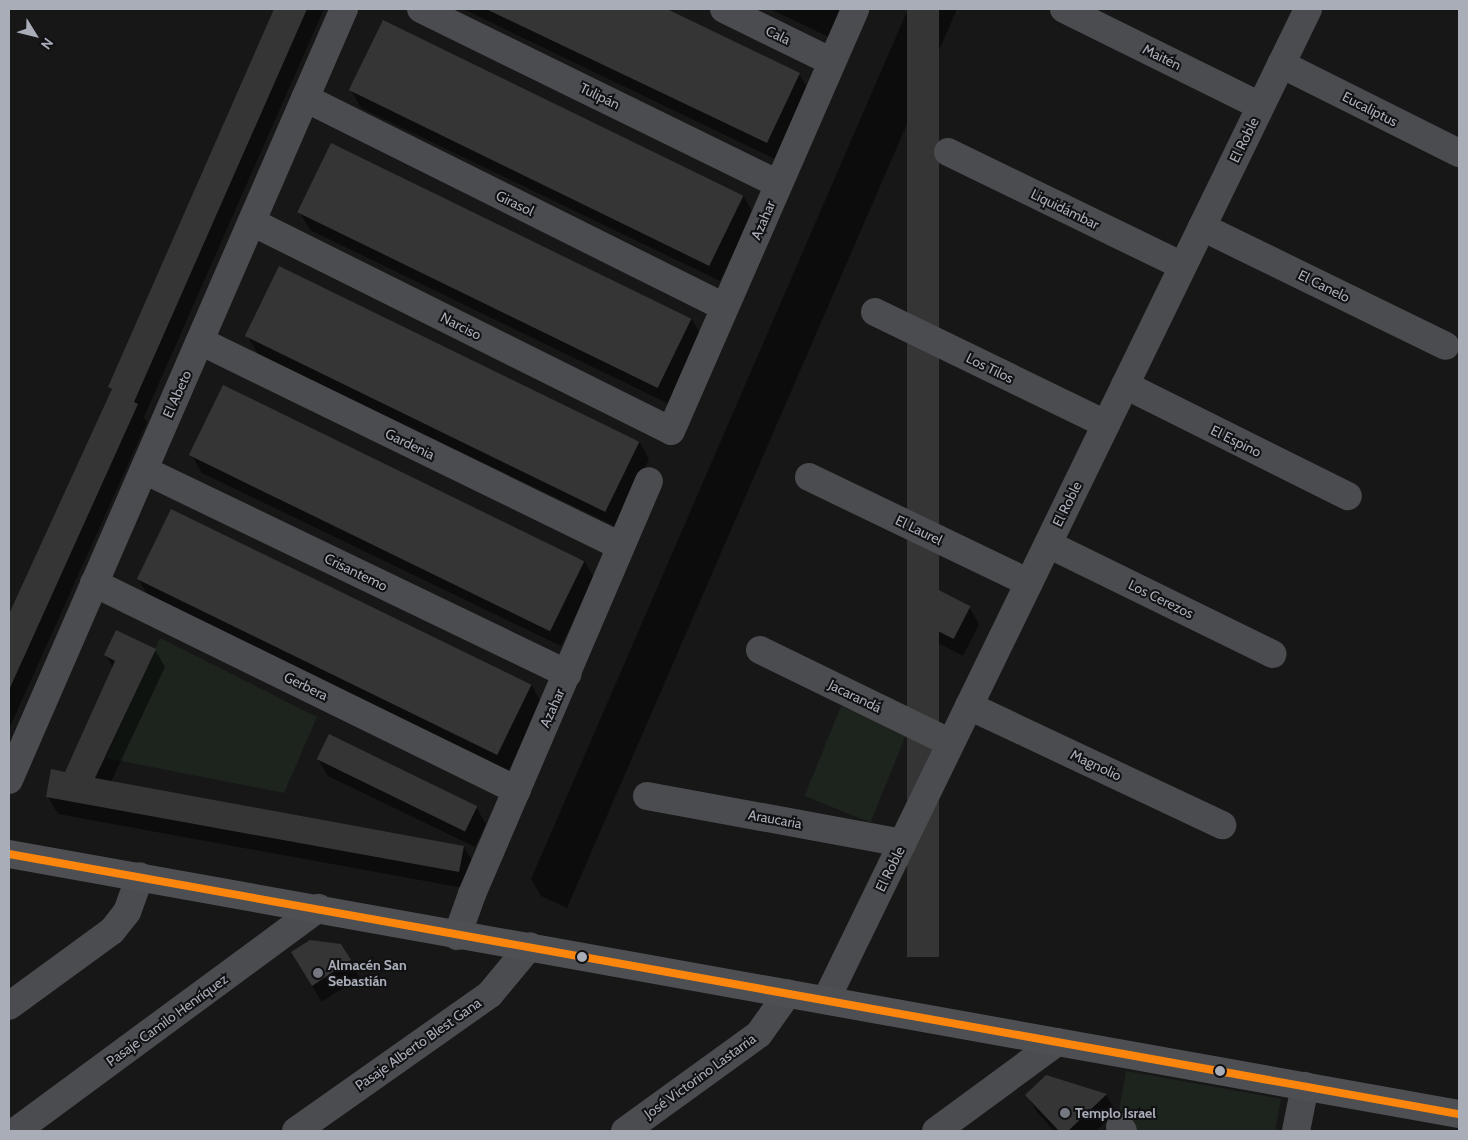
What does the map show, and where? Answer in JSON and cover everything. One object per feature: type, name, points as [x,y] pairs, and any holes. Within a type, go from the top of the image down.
[{"type":"main road","points":[[9,854],[319,908],[457,936],[530,946],[1459,1114]]},
{"type":"street","name":"El Abeto","points":[[9,780],[344,9]]},
{"type":"street","name":"Tulipán","points":[[421,9],[779,184]]},
{"type":"street","name":"Cala","points":[[724,9],[832,62]]},
{"type":"street","name":"Azahar","points":[[671,431],[855,9]]},
{"type":"street","name":"Maitén","points":[[1064,9],[1260,106]]},
{"type":"street","name":"El Roble","points":[[826,1000],[1308,9]]},
{"type":"street","name":"Eucaliptus","points":[[1281,64],[1459,153]]},
{"type":"street","name":"Girasol","points":[[305,98],[725,307]]},
{"type":"street","name":"Liquidámbar","points":[[948,152],[1183,266]]},
{"type":"street","name":"Narciso","points":[[252,222],[671,431]]},
{"type":"street","name":"El Canelo","points":[[1202,227],[1446,346]]},
{"type":"street","name":"Los Tilos","points":[[875,312],[1106,424]]},
{"type":"street","name":"Gardenia","points":[[200,341],[621,546]]},
{"type":"street","name":"El Espino","points":[[1125,385],[1348,496]]},
{"type":"street","name":"Crisantemo","points":[[144,470],[567,674]]},
{"type":"street","name":"El Laurel","points":[[809,477],[1029,583]]},
{"type":"street","name":"Azahar","points":[[457,936],[649,481]]},
{"type":"street","name":"Los Cerezos","points":[[1048,544],[1274,654]]},
{"type":"street","name":"Gerbera","points":[[94,582],[517,790]]},
{"type":"street","name":"Jacarandá","points":[[760,650],[951,743]]},
{"type":"street","name":"Magnolio","points":[[969,706],[1222,825]]},
{"type":"street","name":"Araucaria","points":[[647,796],[903,842]]},
{"type":"street","points":[[9,1006],[112,931],[127,912],[140,876]]},
{"type":"street","name":"Pasaje Camilo Henríquez","points":[[16,1131],[319,908]]},
{"type":"street","name":"Pasaje Alberto Blest Gana","points":[[296,1131],[490,994],[530,946]]},
{"type":"street","name":"José Victorino Lastarria","points":[[625,1131],[748,1043],[773,1018],[788,993]]},
{"type":"street","points":[[936,1131],[1057,1042]]},
{"type":"street","points":[[1296,1131],[1305,1086]]},
{"type":"shaded area","points":[[160,638],[317,717],[284,793],[106,758]]},
{"type":"shaded area","points":[[841,706],[907,733],[870,823],[805,796]]},
{"type":"shaded area","points":[[1126,1071],[1281,1099],[1275,1131],[1120,1131],[1116,1127]]},
{"type":"building","points":[[274,9],[307,9],[134,402],[138,404],[9,690],[9,614],[112,389],[108,387]]},
{"type":"building","points":[[486,9],[667,9],[800,73],[767,143]]},
{"type":"building","points":[[907,9],[939,9],[939,957],[907,957]]},
{"type":"building","points":[[383,20],[743,196],[709,266],[349,90]]},
{"type":"building","points":[[331,143],[691,319],[658,388],[297,212]]},
{"type":"building","points":[[279,266],[639,442],[605,512],[245,336]]},
{"type":"building","points":[[223,385],[584,561],[550,631],[189,455]]},
{"type":"building","points":[[171,509],[531,685],[497,755],[137,579]]},
{"type":"building","points":[[925,583],[970,606],[954,639],[908,616]]},
{"type":"building","points":[[116,630],[156,649],[95,778],[464,846],[459,872],[46,797],[51,769],[65,772],[115,661],[104,655]]},
{"type":"building","points":[[329,734],[477,806],[465,831],[317,759]]},
{"type":"building","name":"Almacén San Sebastián","points":[[310,940],[341,944],[351,960],[312,986],[291,952]]},
{"type":"building","name":"Templo Israel","points":[[1046,1075],[1107,1094],[1068,1131],[1059,1131],[1025,1095]]},
{"type":"transit line","points":[[9,854],[1459,1114]]},
{"type":"place","name":"Almacén San Sebastián","points":[[318,973]]},
{"type":"place","name":"Templo Israel","points":[[1065,1113]]}]
